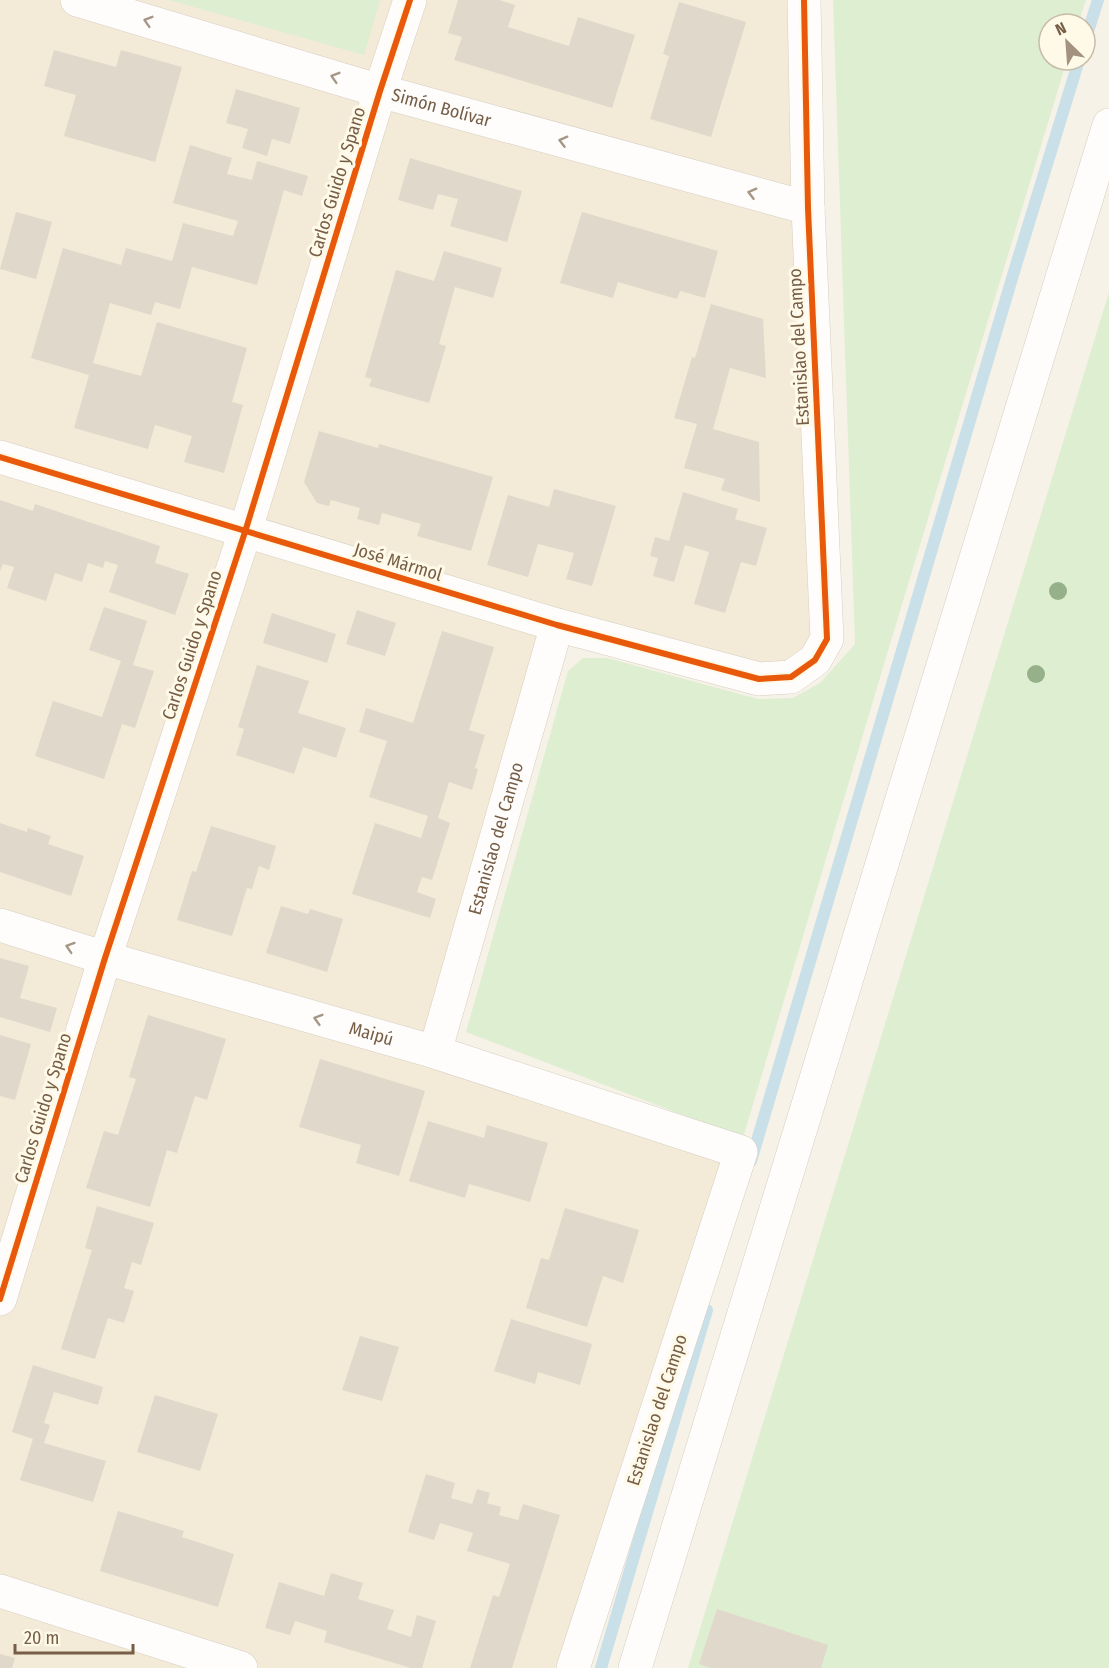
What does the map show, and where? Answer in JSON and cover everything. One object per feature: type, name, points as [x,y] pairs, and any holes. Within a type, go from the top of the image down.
[{"type":"street","name":"Simón Bolívar","points":[[77,0],[380,91],[808,208]]},
{"type":"street","name":"Carlos Guido y Spano","points":[[0,1299],[105,958],[245,532],[410,0]]},
{"type":"street","name":"Estanislao del Campo","points":[[791,677],[815,660],[827,639],[808,208],[804,0]]},
{"type":"street","points":[[635,1668],[1109,125]]},
{"type":"street","name":"José Mármol","points":[[0,457],[557,625],[759,679],[791,677]]},
{"type":"street","name":"Estanislao del Campo","points":[[435,1052],[557,625]]},
{"type":"street","name":"Maipú","points":[[0,925],[105,958],[435,1052],[741,1152]]},
{"type":"street","name":"Estanislao del Campo","points":[[573,1668],[741,1152]]},
{"type":"street","points":[[0,1591],[241,1668]]},
{"type":"shaded area","points":[[0,0],[804,0],[827,639],[791,677],[557,625],[435,1052],[741,1152],[573,1668],[0,1668]]},
{"type":"green space","points":[[169,0],[380,0],[364,55]]},
{"type":"green space","points":[[833,0],[1086,0],[1082,12],[1037,12],[1037,72],[1063,72],[743,1138],[466,1032],[568,671],[583,658],[607,658],[758,699],[793,698],[820,683],[855,644]]},
{"type":"green space","points":[[1109,292],[1109,1668],[688,1668]]},
{"type":"building","points":[[458,0],[499,0],[515,5],[508,27],[569,46],[578,17],[635,35],[612,108],[454,60],[462,37],[448,33]]},
{"type":"building","points":[[679,2],[746,22],[711,137],[650,119],[669,56],[663,54]]},
{"type":"building","points":[[54,50],[116,67],[121,50],[182,67],[155,162],[64,136],[76,95],[44,86]]},
{"type":"building","points":[[236,89],[300,108],[290,144],[272,139],[267,156],[242,148],[248,129],[226,123]]},
{"type":"building","points":[[190,145],[232,158],[227,174],[252,180],[257,161],[308,176],[302,196],[284,190],[257,285],[192,267],[180,309],[155,302],[151,315],[110,303],[93,363],[141,376],[157,322],[247,348],[232,402],[243,405],[224,473],[184,462],[192,436],[155,425],[148,449],[74,428],[89,375],[31,358],[63,248],[121,265],[126,248],[172,261],[183,223],[233,236],[238,221],[173,203]]},
{"type":"building","points":[[410,158],[522,191],[507,242],[450,226],[458,199],[438,194],[433,210],[398,200]]},
{"type":"building","points":[[16,212],[52,222],[36,279],[0,269]]},
{"type":"building","points":[[582,212],[718,251],[705,298],[680,291],[677,299],[618,282],[613,298],[560,283]]},
{"type":"building","points":[[444,251],[502,268],[493,298],[455,287],[439,344],[446,346],[429,403],[369,386],[372,379],[365,377],[396,270],[434,281]]},
{"type":"building","points":[[711,304],[763,319],[766,378],[730,368],[713,429],[759,442],[760,502],[721,490],[725,479],[684,468],[697,424],[674,418]]},
{"type":"building","points":[[319,431],[378,448],[379,444],[493,477],[471,551],[417,536],[421,524],[382,513],[379,525],[357,519],[360,508],[331,500],[329,506],[317,503],[304,482]]},
{"type":"building","points":[[554,489],[616,506],[592,586],[566,579],[574,553],[538,544],[528,577],[487,565],[508,495],[549,507]]},
{"type":"building","points":[[683,492],[738,509],[735,519],[767,528],[756,566],[741,562],[725,613],[694,604],[709,552],[685,545],[674,582],[653,576],[658,558],[650,556],[655,537],[669,541]]},
{"type":"building","points":[[0,500],[33,511],[35,504],[160,546],[155,563],[189,574],[175,615],[109,592],[118,565],[105,561],[103,568],[88,563],[82,582],[55,573],[46,601],[7,588],[14,567],[3,564],[0,571]]},
{"type":"building","points":[[104,607],[147,621],[133,665],[154,671],[135,728],[122,724],[104,779],[35,756],[53,701],[102,717],[121,661],[89,650]]},
{"type":"building","points":[[357,610],[396,623],[385,656],[346,644]]},
{"type":"building","points":[[272,613],[336,634],[327,663],[263,643]]},
{"type":"building","points":[[442,631],[494,647],[469,730],[485,735],[475,768],[478,769],[472,790],[449,782],[438,818],[450,823],[432,880],[422,877],[417,892],[436,899],[430,918],[352,894],[375,823],[421,838],[428,816],[369,797],[387,741],[359,732],[366,708],[413,723]]},
{"type":"building","points":[[257,665],[309,681],[298,713],[346,728],[336,758],[303,747],[294,774],[236,755],[244,729],[238,727]]},
{"type":"building","points":[[0,823],[27,832],[28,828],[51,836],[48,844],[84,856],[71,896],[0,872]]},
{"type":"building","points":[[211,826],[276,846],[269,870],[259,866],[252,889],[247,888],[232,936],[177,920],[192,871],[196,872]]},
{"type":"building","points":[[281,906],[308,914],[310,909],[343,919],[327,972],[266,953]]},
{"type":"building","points":[[0,958],[29,966],[20,998],[57,1008],[50,1032],[0,1017]]},
{"type":"building","points":[[148,1015],[226,1039],[207,1100],[195,1096],[177,1153],[167,1150],[150,1207],[86,1188],[104,1131],[118,1135],[136,1079],[129,1077]]},
{"type":"building","points":[[0,1035],[31,1044],[15,1100],[0,1096]]},
{"type":"building","points":[[320,1059],[425,1091],[399,1176],[356,1163],[361,1145],[299,1127]]},
{"type":"building","points":[[428,1121],[484,1138],[487,1125],[548,1143],[530,1202],[469,1184],[465,1198],[409,1181]]},
{"type":"building","points":[[97,1206],[154,1223],[141,1265],[132,1262],[124,1288],[134,1291],[124,1323],[108,1318],[95,1359],[61,1349],[92,1250],[85,1248]]},
{"type":"building","points":[[565,1208],[639,1230],[623,1283],[603,1276],[587,1327],[526,1308],[541,1258],[549,1260]]},
{"type":"building","points":[[511,1319],[592,1344],[580,1385],[538,1372],[535,1384],[494,1371]]},
{"type":"building","points":[[360,1336],[399,1347],[382,1401],[342,1390]]},
{"type":"building","points":[[33,1365],[103,1387],[98,1405],[54,1392],[44,1423],[50,1425],[44,1443],[106,1461],[93,1502],[20,1480],[33,1439],[12,1432]]},
{"type":"building","points":[[155,1395],[218,1414],[200,1471],[137,1452]]},
{"type":"building","points":[[426,1474],[455,1483],[451,1498],[472,1504],[477,1489],[490,1493],[487,1503],[501,1507],[499,1515],[518,1520],[523,1504],[560,1515],[512,1668],[470,1668],[493,1595],[499,1597],[510,1564],[467,1551],[473,1533],[440,1523],[434,1540],[408,1532]]},
{"type":"building","points":[[118,1511],[184,1531],[182,1537],[234,1554],[218,1607],[100,1571]]},
{"type":"building","points":[[331,1573],[363,1583],[358,1599],[394,1610],[387,1629],[411,1637],[417,1615],[436,1621],[422,1668],[411,1668],[324,1642],[327,1631],[295,1621],[290,1635],[265,1628],[279,1582],[324,1596]]},
{"type":"building","points":[[717,1609],[828,1645],[821,1668],[711,1668],[699,1664]]},
{"type":"building","points":[[0,1654],[15,1658],[12,1668],[0,1668]]},
{"type":"waterway","points":[[1094,12],[1098,0]]},
{"type":"waterway","points":[[751,1161],[1075,72]]},
{"type":"waterway","points":[[601,1668],[707,1310]]},
{"type":"cycle path","points":[[0,1299],[105,958],[245,532],[410,0]]},
{"type":"cycle path","points":[[0,457],[557,625],[759,679],[791,677],[815,660],[827,639],[808,208],[804,0]]}]
